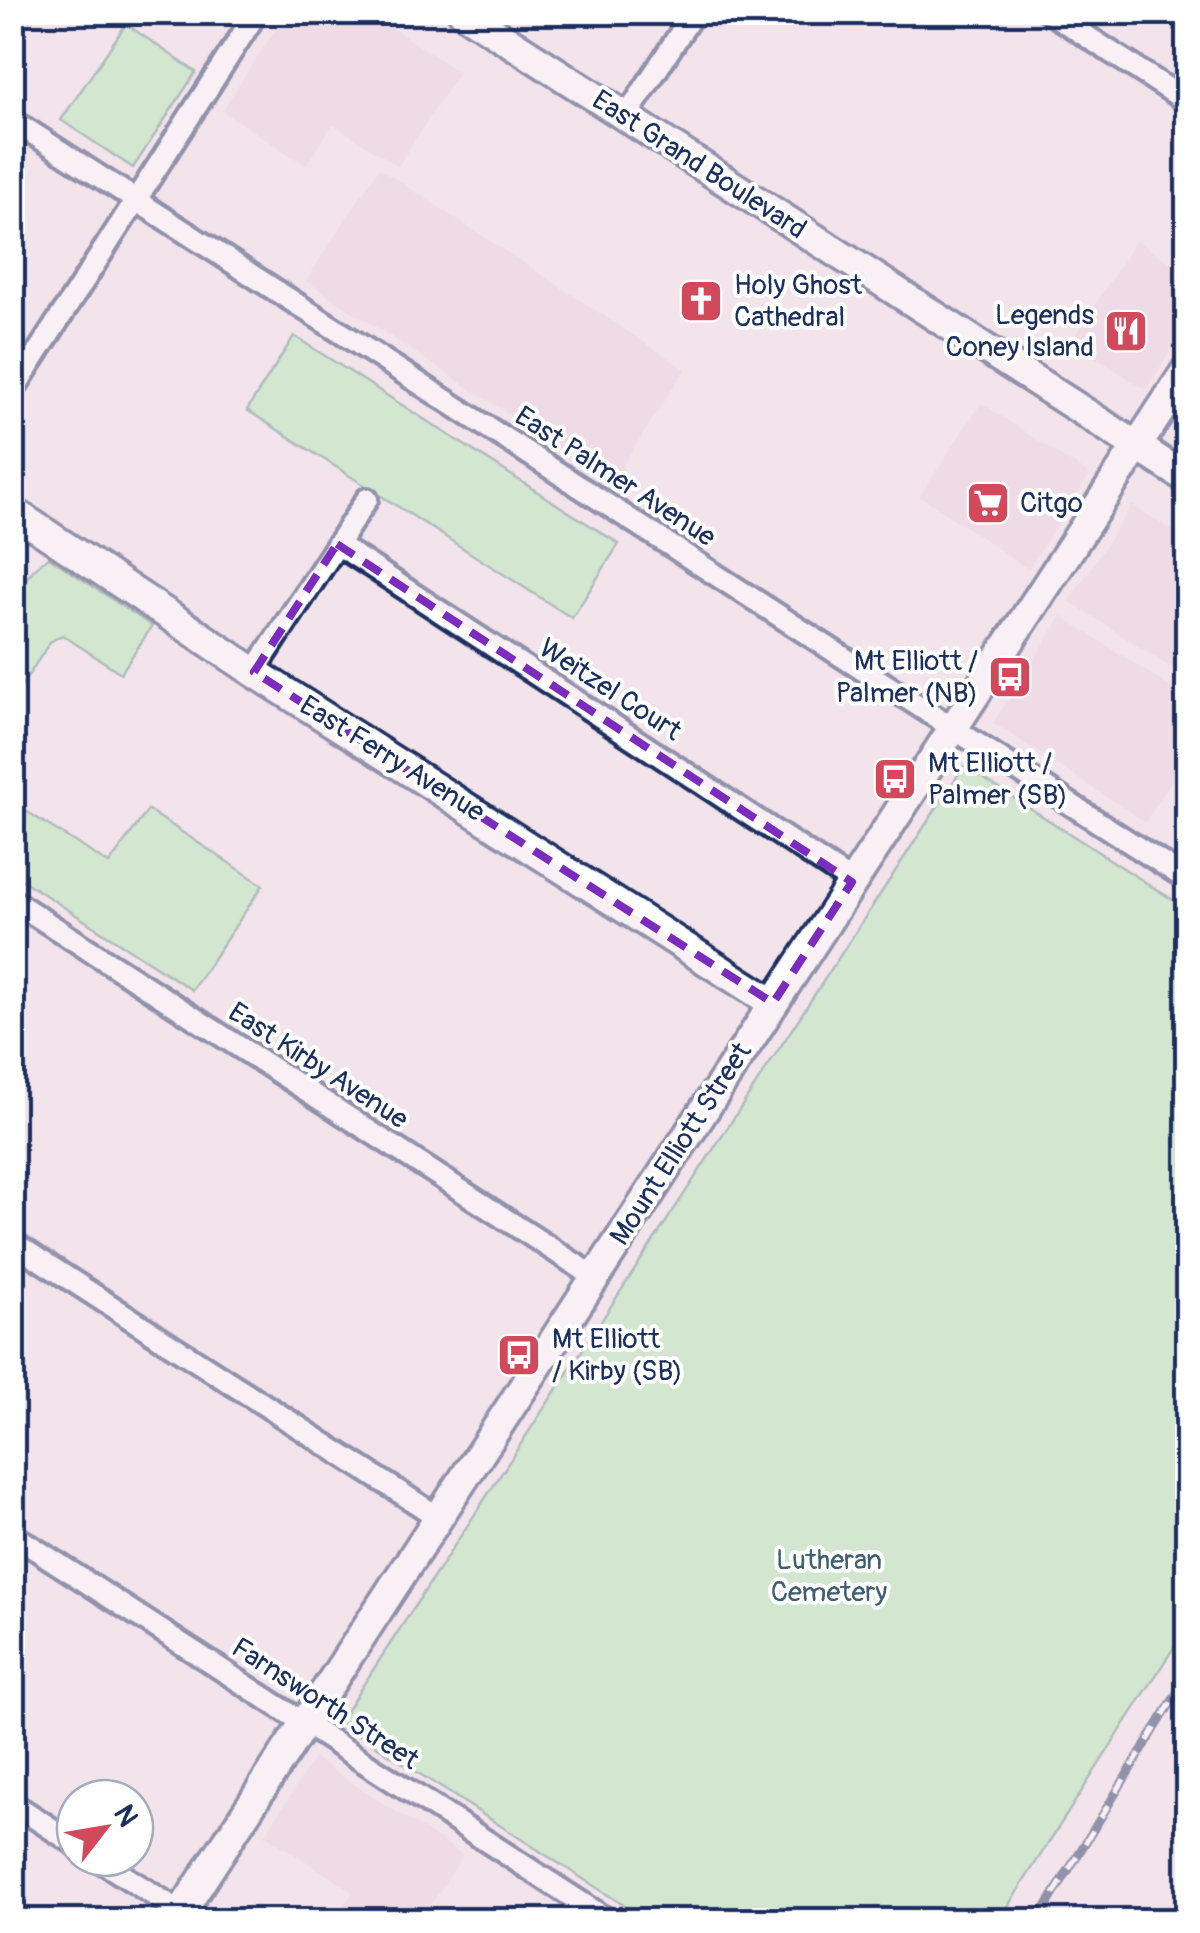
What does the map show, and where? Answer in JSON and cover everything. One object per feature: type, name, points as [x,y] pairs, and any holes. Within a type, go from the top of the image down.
[{"type":"main road","name":"East Grand Boulevard","points":[[463,12],[1188,479]]},
{"type":"main road","name":"Mount Elliott Street","points":[[183,1918],[304,1723],[1188,368]]},
{"type":"main road","name":"East Ferry Avenue","points":[[12,512],[254,672],[773,1003]]},
{"type":"street","points":[[12,392],[257,12]]},
{"type":"street","points":[[626,118],[694,12]]},
{"type":"street","points":[[1049,12],[1188,102]]},
{"type":"street","name":"East Palmer Avenue","points":[[12,120],[1188,880]]},
{"type":"street","points":[[254,672],[367,499]]},
{"type":"street","name":"Weitzel Court","points":[[337,544],[852,882]]},
{"type":"street","name":"East Kirby Avenue","points":[[12,900],[595,1277]]},
{"type":"street","points":[[12,1242],[438,1518]]},
{"type":"street","name":"Farnsworth Street","points":[[12,1534],[608,1920]]},
{"type":"street","points":[[12,1804],[55,1831]]},
{"type":"street","points":[[125,1878],[183,1918]]},
{"type":"highlighted area","points":[[337,544],[852,882],[773,1003],[254,672]]},
{"type":"shaded area","points":[[286,13],[369,13],[459,72],[398,166],[333,124],[306,165],[222,111]]},
{"type":"shaded area","points":[[379,168],[685,369],[612,482],[306,281]]},
{"type":"shaded area","points":[[1136,240],[1187,273],[1187,325],[1146,390],[1071,342]]},
{"type":"shaded area","points":[[981,403],[1090,475],[1028,569],[920,496]]},
{"type":"shaded area","points":[[1132,505],[1187,540],[1188,666],[1182,675],[1069,601]]},
{"type":"shaded area","points":[[1062,616],[1187,698],[1187,757],[1145,822],[993,723]]},
{"type":"shaded area","points":[[314,1758],[463,1855],[421,1920],[335,1920],[353,1892],[265,1835]]},
{"type":"green space","points":[[126,24],[196,72],[133,168],[61,120]]},
{"type":"green space","points":[[294,336],[619,544],[572,618],[247,410]]},
{"type":"green space","points":[[49,557],[152,626],[121,673],[62,635],[50,642],[21,687],[13,683],[12,631],[18,597],[34,569]]},
{"type":"green space","name":"Lutheran Cemetery","points":[[964,766],[1187,909],[1187,1627],[999,1920],[647,1920],[339,1722]]},
{"type":"green space","points":[[12,802],[109,864],[148,810],[263,885],[192,990],[13,874]]},
{"type":"railway","points":[[1038,1920],[1188,1675]]},
{"type":"place","name":"Holy Ghost Cathedral","points":[[701,301]]},
{"type":"place","name":"Legends Coney Island","points":[[1126,331]]},
{"type":"place","name":"Citgo","points":[[988,503]]},
{"type":"place","name":"Mt Elliott / Palmer (NB)","points":[[1010,677]]},
{"type":"place","name":"Mt Elliott / Palmer (SB)","points":[[895,779]]},
{"type":"place","name":"Mt Elliott / Kirby (SB)","points":[[519,1355]]}]
